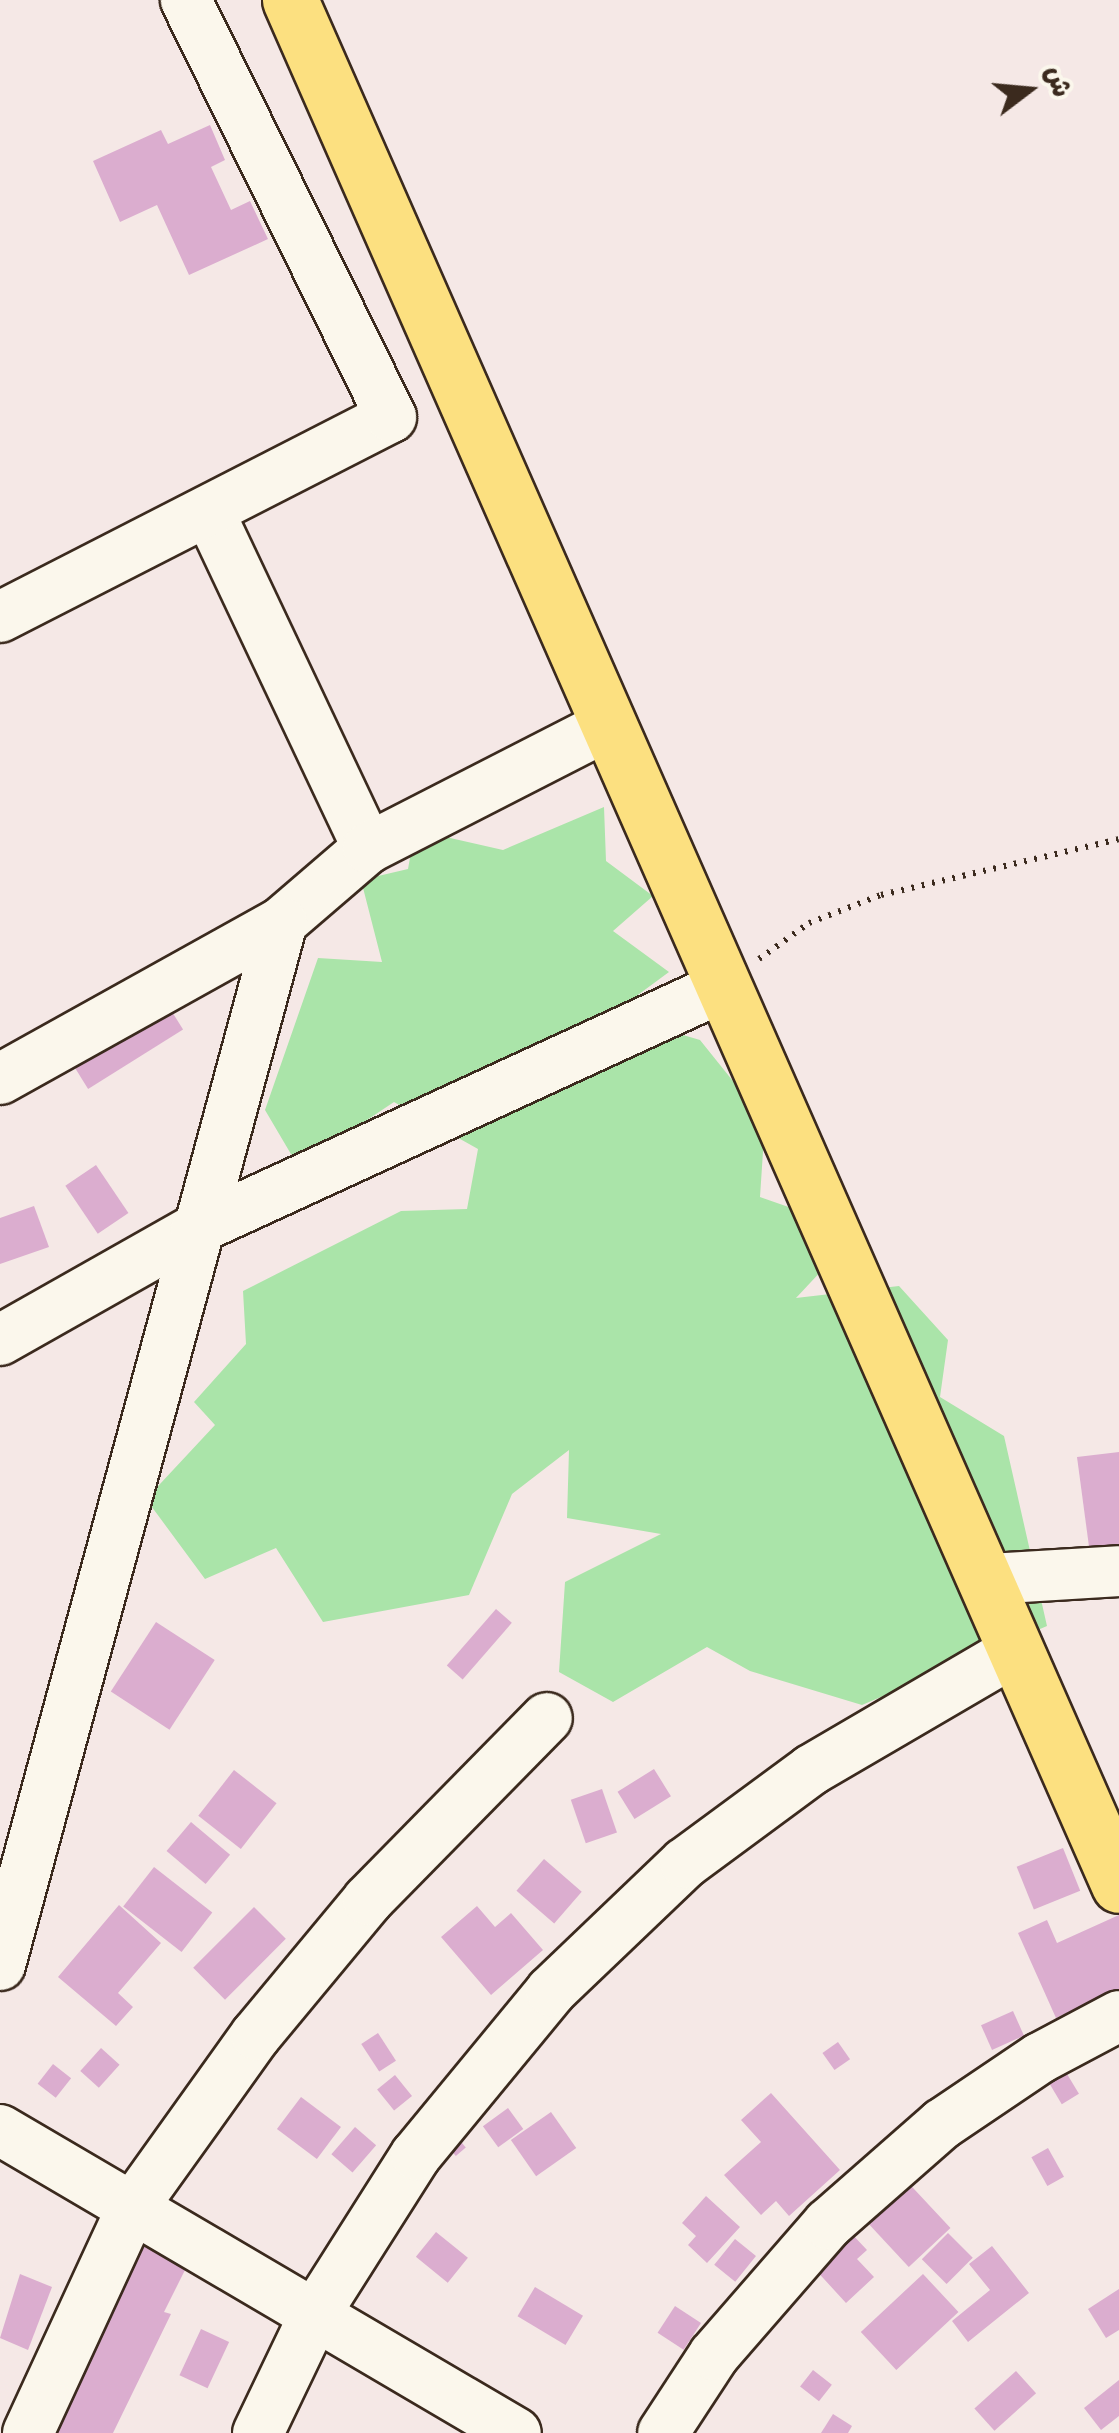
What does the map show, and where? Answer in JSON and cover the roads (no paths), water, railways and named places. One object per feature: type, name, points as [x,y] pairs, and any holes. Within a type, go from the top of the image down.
[{"type":"main road","points":[[290,0],[720,988],[990,1579],[1016,1651],[1119,1885]]},
{"type":"street","points":[[0,617],[391,417],[186,0]]},
{"type":"street","points":[[209,512],[368,848]]},
{"type":"street","points":[[0,1079],[282,922],[368,848],[606,726]]},
{"type":"street","points":[[0,1965],[282,922]]},
{"type":"street","points":[[0,1340],[196,1229],[720,988]]},
{"type":"street","points":[[990,1579],[1119,1571]]},
{"type":"street","points":[[258,2433],[315,2314],[416,2155],[551,1991],[685,1863],[811,1770],[1016,1651]]},
{"type":"street","points":[[28,2433],[132,2208],[256,2035],[368,1900],[547,1718]]},
{"type":"street","points":[[663,2433],[714,2356],[828,2224],[942,2124],[1040,2058],[1119,2016]]},
{"type":"street","points":[[0,2130],[516,2433]]}]
